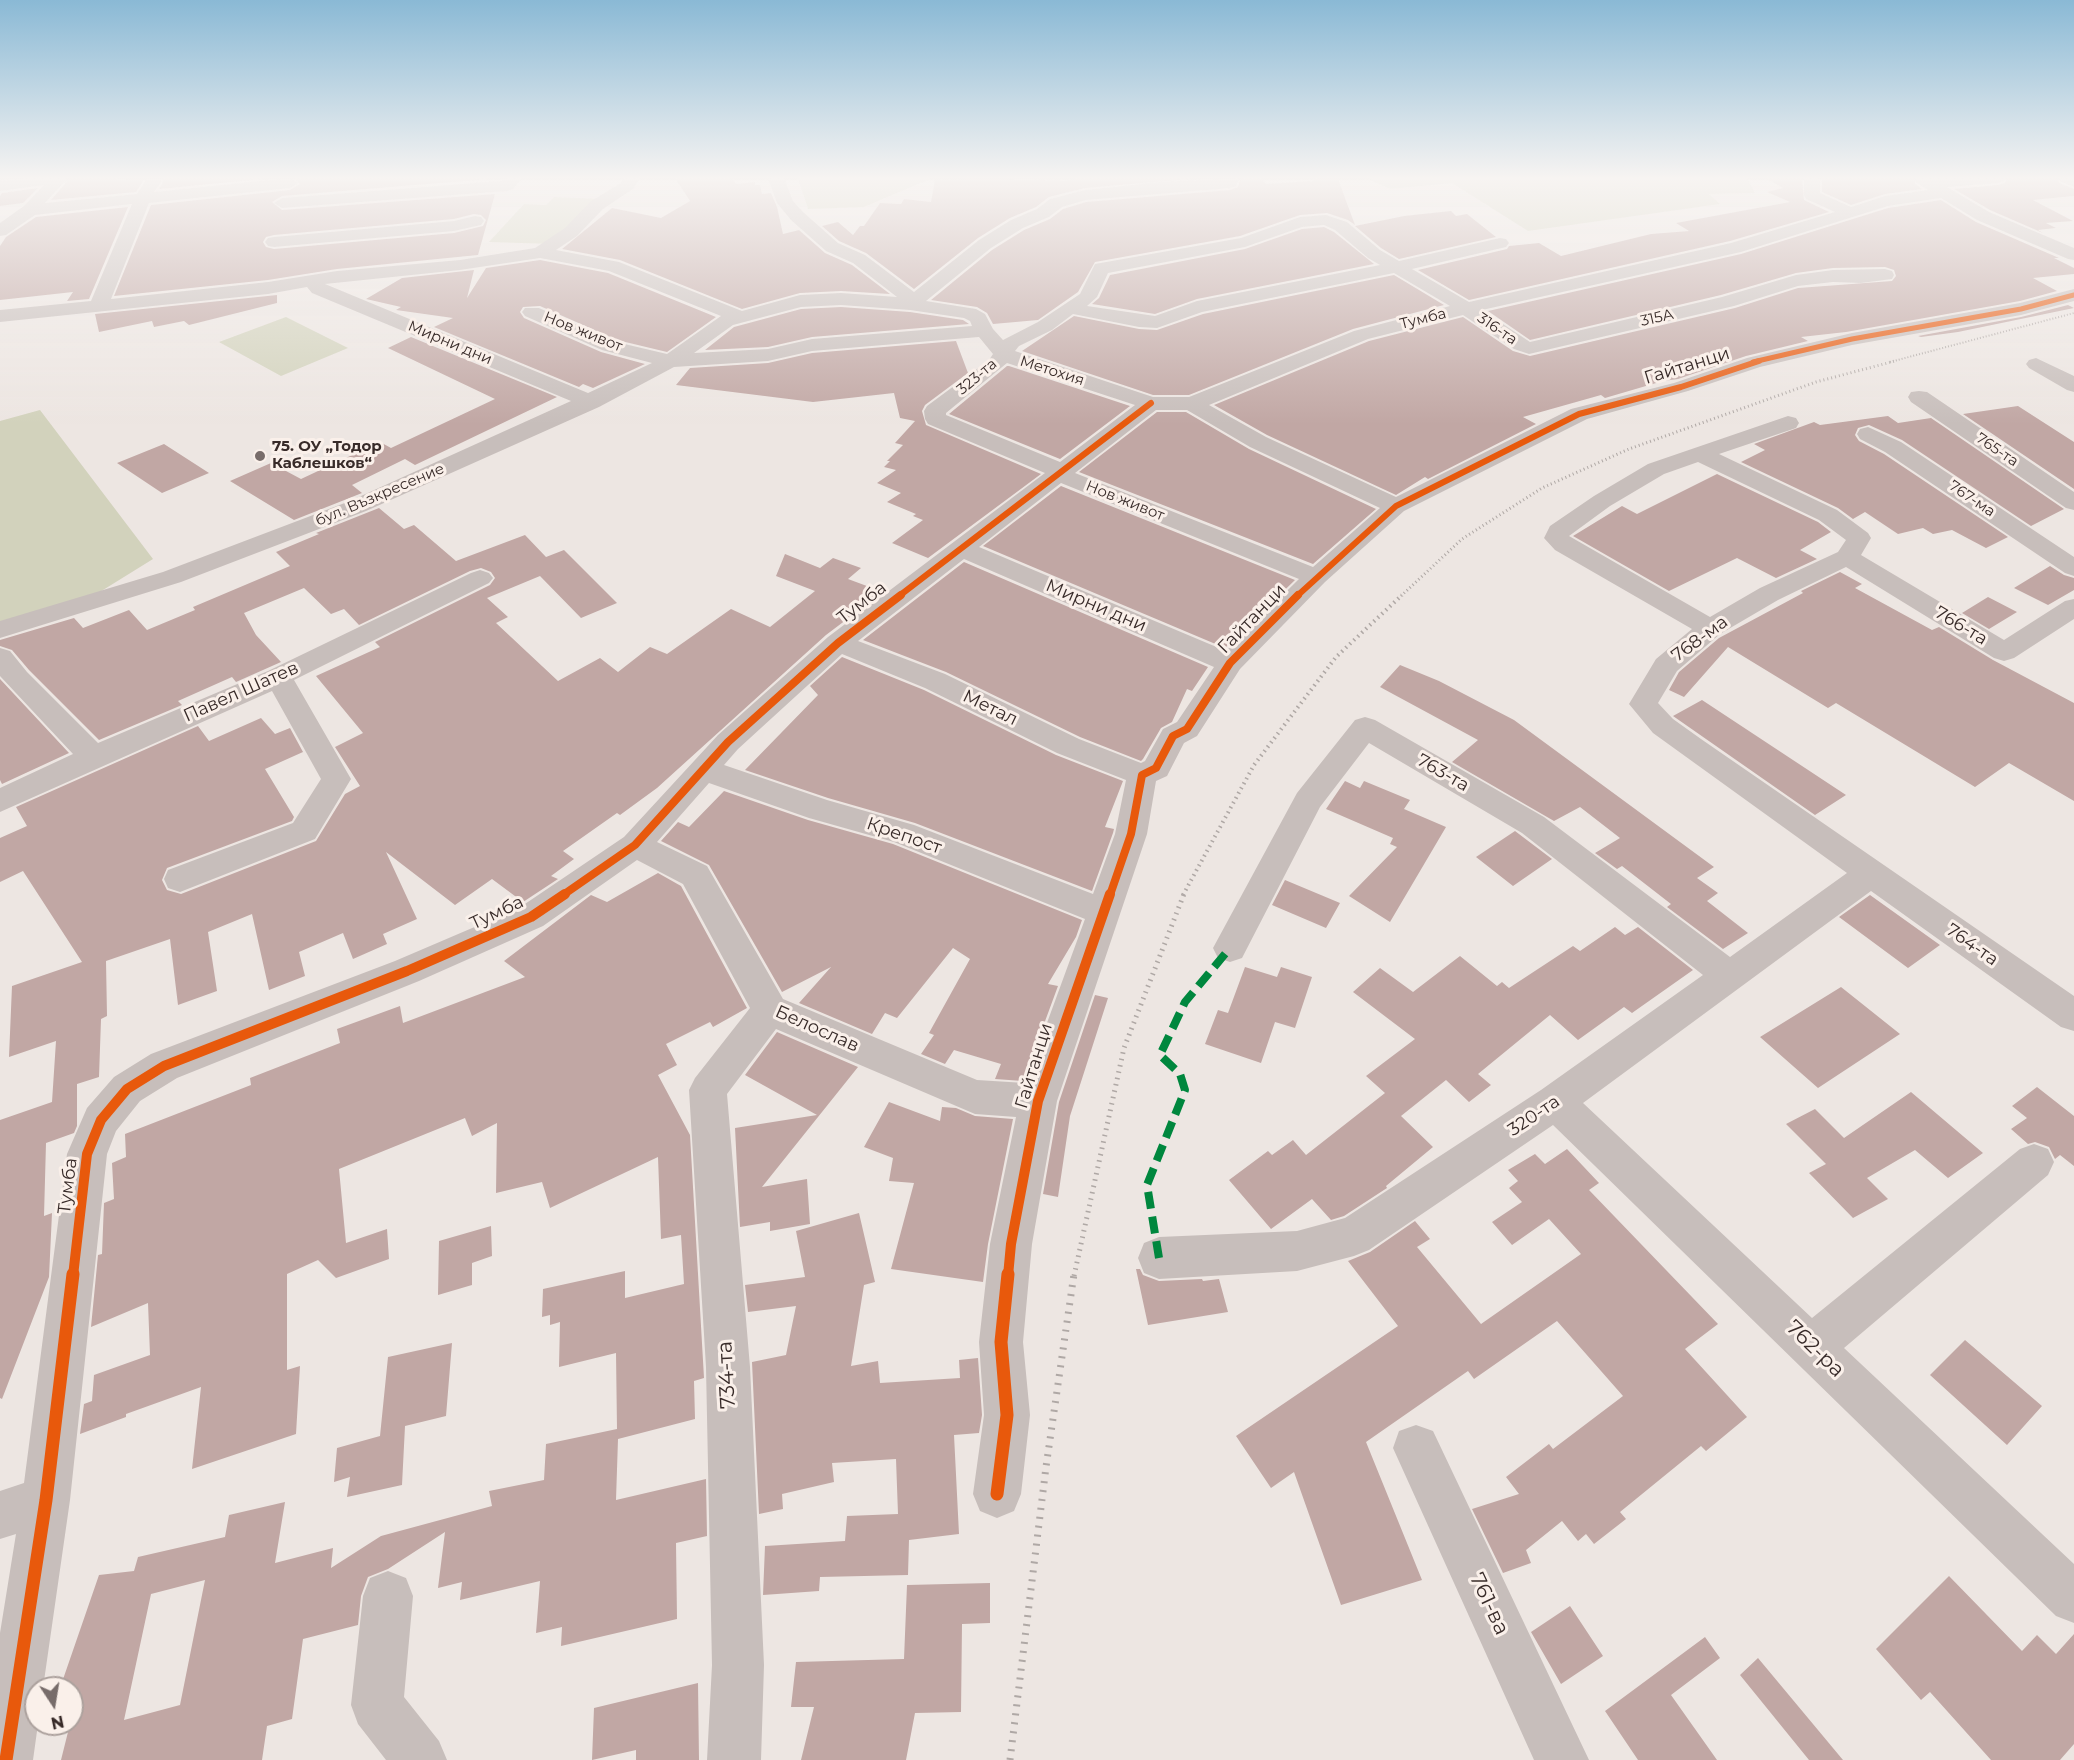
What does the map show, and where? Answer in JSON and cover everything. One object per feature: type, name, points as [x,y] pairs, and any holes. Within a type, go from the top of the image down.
[{"type":"street","points":[[98,306],[117,260]]},
{"type":"street","points":[[268,288],[272,260]]},
{"type":"street","points":[[0,316],[268,288],[492,260]]},
{"type":"street","points":[[580,260],[613,266],[740,317]]},
{"type":"street","points":[[860,260],[912,303],[965,260]]},
{"type":"street","name":"316-та","points":[[1101,268],[1153,260]]},
{"type":"street","name":"316-та","points":[[1385,260],[1466,308],[1521,345],[1535,347]]},
{"type":"street","points":[[1069,308],[1138,321],[1157,322],[1197,307],[1426,260]]},
{"type":"street","name":"Тумба","points":[[1192,404],[1361,335],[1466,308],[1681,260]]},
{"type":"street","name":"323-та","points":[[936,419],[935,411],[996,364],[1012,342],[1046,326],[1088,297],[1101,268]]},
{"type":"street","name":"315А","points":[[1535,347],[1727,302],[1796,281],[1833,276],[1885,275]]},
{"type":"street","name":"Мирни дни","points":[[311,282],[319,289],[591,402]]},
{"type":"street","name":"Гайтанци","points":[[997,1494],[1007,1415],[1001,1342],[1011,1244],[1038,1101],[1131,834],[1142,775],[1156,768],[1173,736],[1187,729],[1230,663],[1317,577],[1396,506],[1579,414],[1681,387],[1754,363],[1852,339],[2020,309],[2074,295]]},
{"type":"street","name":"Метохия","points":[[740,317],[800,301],[841,299],[912,303],[969,313],[978,318],[984,332],[1003,353],[1017,360],[1151,403],[1192,404],[1258,442],[1396,506]]},
{"type":"street","name":"Нов живот","points":[[532,312],[609,345],[669,361]]},
{"type":"street","name":"бул. Възкресение","points":[[0,630],[172,577],[358,506],[591,402],[669,361],[726,321],[740,317]]},
{"type":"street","points":[[669,361],[768,355],[812,345],[984,332]]},
{"type":"street","points":[[2036,364],[2074,386]]},
{"type":"street","name":"765-та","points":[[1919,397],[2074,503]]},
{"type":"street","name":"Тумба","points":[[6,1760],[46,1500],[87,1154],[101,1120],[127,1089],[164,1066],[407,971],[531,917],[635,845],[728,742],[838,643],[1151,403]]},
{"type":"street","name":"Нов живот","points":[[936,419],[1051,466],[1058,474],[1317,577]]},
{"type":"street","points":[[1710,628],[1564,545],[1556,538],[1559,531],[1656,469],[1788,423]]},
{"type":"street","name":"767-ма","points":[[1868,434],[1893,447],[2074,568]]},
{"type":"street","points":[[1698,453],[1828,515],[1859,538],[1847,557]]},
{"type":"street","name":"Мирни дни","points":[[962,549],[1230,663]]},
{"type":"street","name":"766-та","points":[[1847,557],[2004,652],[2073,608]]},
{"type":"street","name":"768-ма","points":[[1847,557],[1769,594],[1710,628],[1666,665],[1643,704],[1663,726],[1681,740],[1870,874]]},
{"type":"street","name":"Павел Шатев","points":[[0,801],[94,757],[278,677],[480,578]]},
{"type":"street","name":"Метал","points":[[838,643],[935,681],[1068,746],[1142,775]]},
{"type":"street","points":[[0,657],[17,679],[94,757]]},
{"type":"street","points":[[180,879],[304,831],[336,779],[278,677]]},
{"type":"street","name":"763-та","points":[[1230,948],[1308,801],[1365,728],[1533,825],[1728,975]]},
{"type":"street","name":"Крепост","points":[[703,769],[820,810],[903,833],[1103,912]]},
{"type":"street","name":"Белослав","points":[[635,845],[695,875],[770,1010],[975,1097],[1038,1101]]},
{"type":"street","name":"320-та","points":[[1159,1258],[1297,1251],[1354,1236],[1555,1102],[1870,874]]},
{"type":"street","name":"764-та","points":[[1870,874],[2074,1016]]},
{"type":"street","name":"734-та","points":[[734,1760],[738,1665],[728,1367],[708,1090],[770,1010]]},
{"type":"street","name":"762-ра","points":[[1555,1102],[2074,1598]]},
{"type":"street","points":[[1812,1346],[2034,1162]]},
{"type":"street","name":"761-ва","points":[[1416,1448],[1562,1760]]},
{"type":"street","points":[[0,1515],[46,1500]]},
{"type":"street","points":[[388,1596],[377,1705],[420,1760]]},
{"type":"green space","points":[[286,317],[348,348],[281,376],[219,342]]},
{"type":"green space","points":[[40,410],[153,559],[74,608],[0,630],[0,421]]},
{"type":"building","points":[[0,260],[105,260],[89,299],[67,301],[73,292],[0,300]]},
{"type":"building","points":[[129,260],[426,260],[337,269],[268,280],[114,296]]},
{"type":"building","points":[[541,260],[608,273],[716,317],[667,352],[617,340],[540,306],[523,307],[520,312],[524,318],[601,352],[645,364],[593,388],[583,384],[579,387],[434,327],[453,318],[396,310],[401,307],[366,299],[402,278],[474,270],[467,298],[486,268]]},
{"type":"building","points":[[620,260],[841,260],[852,265],[890,294],[841,291],[800,293],[742,309]]},
{"type":"building","points":[[876,260],[950,260],[914,289]]},
{"type":"building","points":[[980,260],[1105,260],[1095,262],[1078,292],[1038,320],[993,324],[987,313],[977,307],[931,300]]},
{"type":"building","points":[[1187,260],[1369,260],[1374,264],[1197,299],[1155,314],[1092,304],[1099,298],[1110,275]]},
{"type":"building","points":[[1460,260],[1645,260],[1469,300],[1418,270]]},
{"type":"building","points":[[1714,260],[2058,260],[2074,268],[2074,274],[2033,278],[2057,291],[2020,301],[1846,332],[1801,337],[1808,341],[1746,356],[1678,379],[1663,381],[1605,398],[1601,395],[1523,417],[1536,424],[1428,479],[1425,477],[1396,495],[1267,435],[1214,405],[1369,341],[1463,317],[1513,351],[1530,356],[1735,308],[1798,288],[1892,281],[1896,276],[1894,270],[1885,267],[1833,268],[1796,273],[1721,295],[1530,340],[1488,311]]},
{"type":"building","points":[[1394,275],[1444,305],[1353,329],[1189,395],[1153,395],[1022,351],[1074,316],[1139,329],[1157,330],[1203,314]]},
{"type":"building","points":[[277,295],[277,303],[189,325],[184,321],[154,327],[152,321],[99,332],[95,314]]},
{"type":"building","points":[[2068,305],[2074,308],[1958,332],[1918,336],[2021,317]]},
{"type":"building","points":[[841,307],[910,312],[963,320],[969,324],[812,337],[768,347],[705,350],[734,327],[801,309]]},
{"type":"building","points":[[411,337],[557,397],[415,465],[405,459],[352,485],[362,493],[294,520],[230,481],[271,463],[301,479],[380,442],[391,448],[495,399],[388,348]]},
{"type":"building","points":[[956,341],[968,373],[925,405],[922,411],[926,425],[1041,474],[928,558],[892,543],[923,520],[913,516],[916,514],[887,502],[901,493],[877,483],[896,470],[884,467],[903,445],[895,443],[915,421],[900,418],[894,393],[813,402],[676,385],[690,368],[768,363],[812,353]]},
{"type":"building","points":[[1007,366],[1130,406],[1060,459],[949,414]]},
{"type":"building","points":[[2018,406],[2074,442],[2074,489],[1963,414]]},
{"type":"building","points":[[1157,412],[1186,412],[1249,449],[1376,509],[1313,564],[1079,472]]},
{"type":"building","points":[[1888,416],[1898,423],[1931,418],[2064,509],[2031,526],[1902,440],[1869,425],[1858,428],[1855,435],[1859,441],[1884,454],[2008,537],[1986,548],[1952,530],[1933,534],[1923,528],[1898,534],[1865,512],[1853,519],[1838,508],[1741,462],[1765,450],[1754,444],[1814,422],[1820,425]]},
{"type":"building","points":[[164,444],[209,473],[162,493],[117,463]]},
{"type":"building","points":[[1717,474],[1818,522],[1831,532],[1800,550],[1817,559],[1776,578],[1737,558],[1669,591],[1573,536],[1622,506],[1637,514]]},
{"type":"building","points":[[1061,486],[1295,580],[1225,648],[983,546]]},
{"type":"building","points":[[379,508],[404,529],[414,525],[456,561],[525,535],[546,557],[564,550],[617,603],[581,618],[540,576],[487,598],[508,617],[496,623],[558,681],[600,658],[618,672],[650,647],[667,654],[731,609],[770,627],[815,591],[776,576],[785,554],[820,568],[833,558],[861,568],[848,579],[883,592],[826,635],[657,788],[620,815],[617,813],[563,851],[574,859],[551,876],[558,879],[523,902],[492,879],[455,905],[386,852],[417,919],[383,934],[387,944],[353,959],[343,933],[299,952],[305,976],[269,990],[252,914],[208,932],[217,991],[178,1005],[170,939],[106,961],[107,1016],[101,1019],[99,1077],[77,1084],[77,1126],[74,1133],[46,1143],[44,1216],[52,1213],[49,1277],[2,1399],[0,1398],[0,1120],[52,1102],[56,1041],[9,1057],[12,986],[82,962],[23,871],[0,882],[0,838],[27,826],[16,807],[198,726],[209,741],[261,718],[275,734],[290,728],[303,752],[265,769],[294,817],[292,821],[167,868],[162,880],[167,890],[181,894],[316,841],[345,794],[360,786],[335,747],[363,733],[316,676],[380,647],[375,642],[490,585],[495,578],[491,572],[481,568],[470,571],[359,625],[344,609],[331,614],[304,588],[244,613],[256,635],[281,662],[236,682],[232,677],[178,701],[182,705],[99,740],[12,650],[0,646],[0,640],[74,618],[83,628],[129,610],[147,630],[195,610],[193,607],[290,566],[276,552]]},
{"type":"building","points":[[964,562],[1208,667],[1192,691],[1187,689],[1172,722],[1161,728],[1141,761],[1080,737],[946,672],[863,640]]},
{"type":"building","points":[[2050,566],[2074,578],[2074,590],[2048,605],[2014,588]]},
{"type":"building","points":[[1840,572],[1862,584],[1855,588],[1932,630],[1939,627],[1993,660],[2074,703],[2074,801],[2009,763],[1975,787],[1836,703],[1828,708],[1728,647],[1684,697],[1669,690],[1679,672],[1719,638],[1803,593],[1801,591]]},
{"type":"building","points":[[1988,597],[2017,612],[1989,629],[1962,613]]},
{"type":"building","points":[[842,657],[924,690],[1056,755],[1123,781],[1105,827],[1114,829],[1092,891],[915,823],[828,798],[745,770],[818,695],[810,686]]},
{"type":"building","points":[[1400,665],[1439,681],[1514,720],[1714,867],[1697,878],[1718,893],[1707,901],[1748,933],[1723,949],[1667,907],[1671,904],[1622,866],[1617,869],[1595,853],[1620,838],[1580,807],[1554,821],[1452,762],[1478,740],[1380,687]]},
{"type":"building","points":[[0,679],[69,753],[2,784],[0,780]]},
{"type":"building","points":[[1702,700],[1846,795],[1815,815],[1673,716]]},
{"type":"building","points":[[1345,781],[1360,788],[1364,781],[1410,800],[1404,809],[1446,827],[1390,922],[1349,896],[1397,847],[1390,844],[1393,838],[1326,809]]},
{"type":"building","points":[[724,791],[808,820],[893,844],[1082,920],[1076,937],[1048,984],[1058,986],[1023,1081],[995,1079],[1001,1064],[954,1050],[945,1064],[921,1054],[934,1035],[929,1033],[970,959],[953,948],[897,1018],[885,1013],[872,1034],[799,1003],[831,967],[782,992],[709,865],[661,841],[678,822],[689,827]]},
{"type":"building","points":[[1515,831],[1552,859],[1513,886],[1476,857]]},
{"type":"building","points":[[658,873],[681,886],[747,1008],[713,1027],[710,1022],[666,1044],[677,1065],[658,1075],[690,1135],[704,1378],[694,1381],[695,1419],[618,1439],[616,1500],[706,1479],[707,1536],[676,1543],[677,1619],[561,1646],[562,1627],[536,1633],[540,1581],[460,1600],[462,1582],[438,1588],[445,1532],[388,1569],[368,1577],[361,1596],[358,1625],[303,1639],[292,1719],[267,1726],[262,1760],[61,1760],[67,1736],[84,1736],[84,1676],[64,1676],[99,1575],[134,1571],[138,1557],[225,1537],[229,1515],[285,1502],[275,1563],[333,1548],[331,1568],[381,1536],[492,1506],[489,1491],[544,1480],[546,1444],[617,1429],[616,1353],[559,1367],[560,1322],[550,1325],[550,1315],[542,1317],[543,1289],[625,1271],[625,1298],[684,1284],[681,1235],[661,1239],[658,1157],[550,1208],[542,1182],[496,1193],[497,1123],[472,1136],[465,1118],[339,1169],[346,1243],[387,1229],[389,1259],[336,1278],[318,1260],[287,1274],[287,1370],[300,1366],[296,1434],[192,1469],[201,1387],[126,1414],[126,1417],[80,1434],[84,1404],[92,1401],[94,1375],[150,1355],[148,1303],[91,1327],[98,1255],[102,1254],[104,1203],[114,1199],[112,1163],[126,1157],[125,1134],[251,1085],[250,1078],[340,1043],[337,1029],[400,1006],[403,1023],[525,977],[504,961],[591,895],[607,902]],"holes":[[[205,1580],[180,1705],[124,1720],[151,1594]]]},
{"type":"building","points":[[1285,880],[1340,903],[1326,928],[1272,905]]},
{"type":"building","points":[[1870,895],[1940,945],[1908,968],[1839,917]]},
{"type":"building","points":[[1615,927],[1625,935],[1638,927],[1693,970],[1632,1013],[1624,1007],[1578,1040],[1550,1015],[1478,1074],[1491,1085],[1469,1102],[1446,1080],[1401,1116],[1433,1147],[1386,1186],[1387,1188],[1344,1216],[1331,1220],[1312,1199],[1271,1229],[1229,1180],[1268,1151],[1272,1155],[1293,1140],[1306,1155],[1385,1093],[1366,1076],[1415,1039],[1353,992],[1380,968],[1413,992],[1460,956],[1497,986],[1502,982],[1509,988],[1573,946],[1580,951]]},
{"type":"building","points":[[1245,967],[1277,977],[1281,967],[1312,977],[1295,1028],[1275,1022],[1261,1063],[1205,1044],[1218,1010],[1228,1013]]},
{"type":"building","points":[[1841,987],[1900,1034],[1818,1088],[1760,1037]]},
{"type":"building","points":[[1095,995],[1108,998],[1070,1116],[1058,1197],[1043,1194],[1059,1102]]},
{"type":"building","points":[[777,1032],[858,1067],[762,1187],[807,1179],[810,1224],[770,1231],[770,1222],[740,1227],[735,1128],[817,1115],[745,1075]]},
{"type":"building","points":[[2037,1087],[2074,1116],[2074,1166],[2060,1155],[2055,1159],[2049,1147],[2035,1142],[2028,1144],[2011,1129],[2027,1118],[2012,1106]]},
{"type":"building","points":[[1911,1092],[1983,1153],[1948,1178],[1915,1150],[1867,1178],[1888,1199],[1853,1218],[1809,1173],[1826,1164],[1786,1124],[1815,1109],[1844,1138]]},
{"type":"building","points":[[889,1102],[940,1121],[942,1107],[956,1108],[975,1116],[1013,1119],[988,1244],[983,1282],[891,1269],[914,1183],[889,1181],[893,1158],[864,1147]]},
{"type":"building","points":[[1567,1149],[1599,1183],[1589,1190],[1718,1324],[1685,1349],[1747,1417],[1706,1451],[1701,1446],[1620,1512],[1626,1519],[1594,1544],[1586,1534],[1578,1541],[1562,1521],[1526,1550],[1531,1563],[1503,1573],[1472,1509],[1519,1494],[1506,1477],[1549,1444],[1553,1449],[1623,1396],[1557,1321],[1474,1379],[1468,1371],[1366,1442],[1422,1580],[1341,1605],[1294,1472],[1271,1488],[1236,1436],[1398,1326],[1348,1261],[1370,1252],[1415,1221],[1430,1239],[1417,1247],[1481,1324],[1581,1254],[1549,1219],[1512,1245],[1492,1222],[1522,1202],[1509,1188],[1518,1181],[1508,1170],[1535,1154],[1545,1164]]},
{"type":"building","points":[[859,1213],[875,1282],[864,1285],[851,1366],[878,1361],[880,1383],[960,1378],[959,1360],[978,1358],[982,1415],[979,1433],[954,1435],[959,1534],[909,1540],[908,1575],[820,1577],[819,1591],[763,1595],[765,1546],[845,1541],[847,1516],[898,1514],[896,1459],[832,1463],[834,1482],[782,1494],[783,1509],[759,1514],[752,1362],[786,1355],[796,1306],[748,1312],[745,1285],[805,1277],[796,1231]]},
{"type":"building","points":[[491,1226],[492,1256],[472,1263],[472,1285],[438,1295],[439,1241]]},
{"type":"building","points":[[1136,1269],[1140,1269],[1143,1275],[1159,1281],[1219,1279],[1228,1312],[1148,1325]]},
{"type":"building","points":[[1965,1340],[2042,1406],[2007,1445],[1930,1375]]},
{"type":"building","points":[[452,1343],[446,1416],[405,1426],[402,1485],[347,1497],[350,1477],[334,1482],[337,1448],[380,1436],[388,1357]]},
{"type":"building","points":[[1949,1576],[2022,1651],[2037,1635],[2056,1654],[2074,1634],[2074,1744],[2060,1760],[1991,1760],[1930,1692],[1921,1700],[1876,1649]]},
{"type":"building","points":[[990,1583],[990,1623],[962,1624],[961,1712],[915,1713],[906,1760],[801,1760],[814,1707],[791,1707],[796,1662],[904,1659],[907,1585]]},
{"type":"building","points":[[1570,1606],[1603,1656],[1561,1684],[1531,1632]]},
{"type":"building","points":[[1705,1637],[1720,1658],[1671,1695],[1717,1760],[1638,1760],[1605,1711]]},
{"type":"building","points":[[1758,1658],[1843,1760],[1809,1760],[1740,1675]]},
{"type":"building","points":[[698,1683],[699,1760],[636,1760],[636,1750],[592,1760],[594,1708]]},
{"type":"railway","points":[[1890,362],[2074,313]]},
{"type":"railway","points":[[1401,596],[1462,539],[1542,488],[1629,449],[1816,382],[1895,361]]},
{"type":"railway","points":[[1183,895],[1254,765],[1336,657],[1402,595]]},
{"type":"railway","points":[[1074,1276],[1124,1048],[1184,894]]},
{"type":"railway","points":[[1010,1760],[1046,1467],[1074,1274]]},
{"type":"marked path","points":[[1159,1258],[1147,1185],[1185,1090],[1180,1074],[1160,1055],[1185,1002],[1230,948]]},
{"type":"cycle path","points":[[997,1494],[1007,1415],[1001,1342],[1011,1244],[1038,1101],[1131,834],[1142,775],[1156,768],[1173,736],[1187,729],[1230,663],[1316,577],[1396,506],[1579,414],[1681,387],[1754,362],[1852,339],[2021,309],[2074,295]]},
{"type":"cycle path","points":[[6,1760],[46,1500],[87,1154],[101,1120],[127,1089],[164,1066],[407,971],[531,917],[635,845],[728,742],[838,643],[1151,403]]},
{"type":"place","name":"75. ОУ „Тодор Каблешков“","points":[[260,456]]}]
